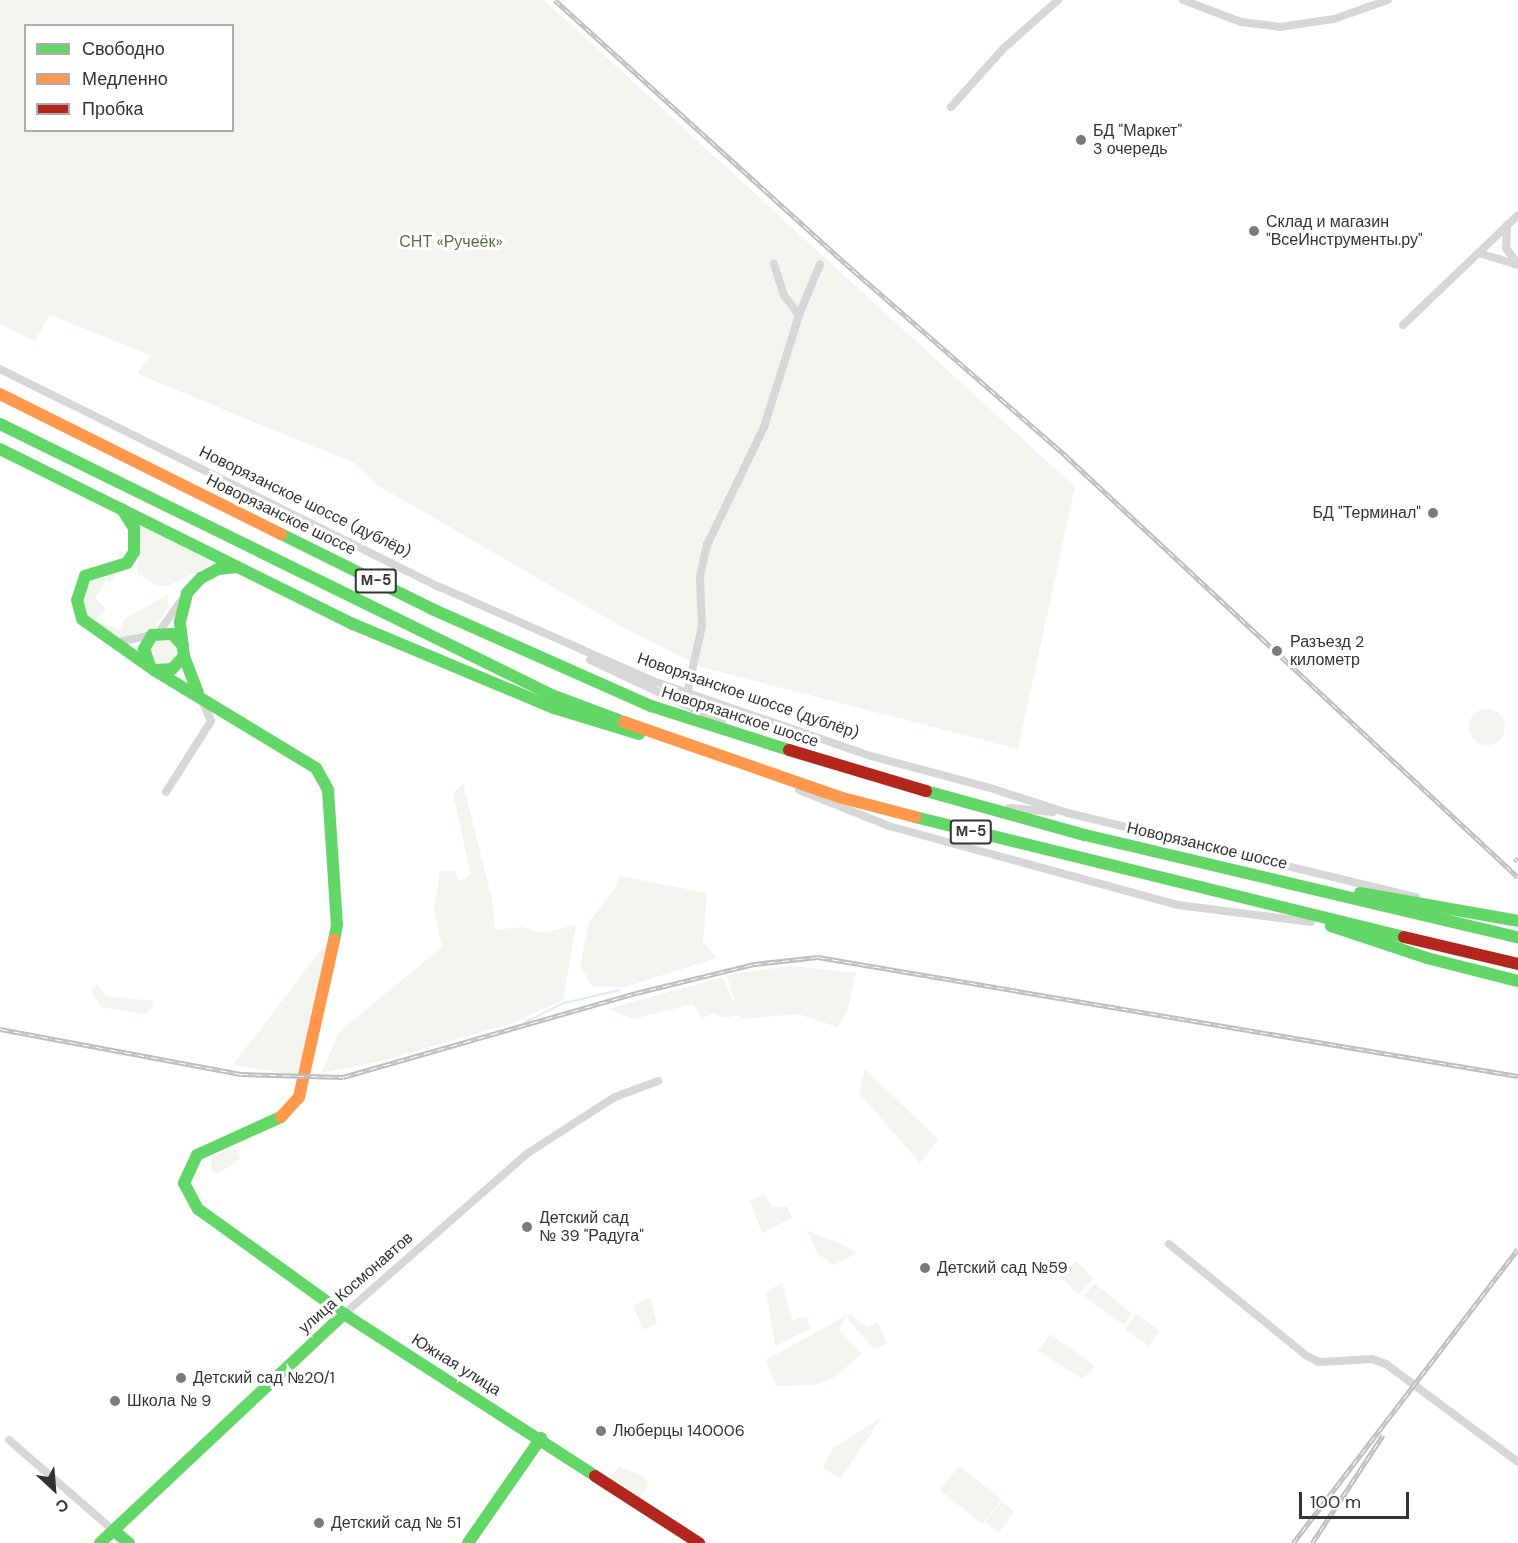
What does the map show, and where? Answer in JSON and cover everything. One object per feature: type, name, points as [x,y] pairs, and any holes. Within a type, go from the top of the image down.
[{"type":"main road","name":"Новорязанское шоссе","points":[[0,394],[514,648],[651,706],[973,805],[1518,937]]},
{"type":"main road","name":"М-5","points":[[0,424],[552,695],[678,743],[764,773],[1069,858],[1518,964]]},
{"type":"main road","points":[[0,449],[353,624],[554,708],[612,727],[678,743]]},
{"type":"main road","points":[[122,509],[132,522],[135,535],[134,552],[127,563],[85,576],[79,589],[77,608],[82,619],[112,643],[198,693]]},
{"type":"main road","points":[[198,693],[184,651],[180,622],[187,593],[201,578],[218,569],[239,568]]},
{"type":"main road","points":[[152,668],[144,649],[155,633],[172,634],[184,651]]},
{"type":"main road","points":[[152,668],[172,669],[184,651]]},
{"type":"main road","name":"Южная улица","points":[[198,693],[324,777],[337,925],[318,1021],[294,1105],[270,1122],[197,1155],[190,1164],[184,1184],[198,1209],[344,1314],[541,1438],[699,1543]]},
{"type":"main road","name":"М-5","points":[[1293,884],[1462,908],[1518,921]]},
{"type":"main road","name":"М-5","points":[[1268,905],[1427,958],[1518,981]]},
{"type":"main road","name":"улица Космонавтов","points":[[100,1543],[344,1314]]},
{"type":"main road","points":[[468,1543],[541,1438]]},
{"type":"main road","points":[[114,1531],[129,1543]]},
{"type":"street","points":[[951,107],[1003,49],[1058,0]]},
{"type":"street","points":[[1183,0],[1205,12],[1241,22],[1279,27],[1334,19],[1388,0]]},
{"type":"street","points":[[1403,325],[1518,214]]},
{"type":"street","points":[[1507,225],[1506,248],[1518,265]]},
{"type":"street","points":[[1479,253],[1518,265]]},
{"type":"street","points":[[774,264],[784,295],[799,315]]},
{"type":"street","points":[[687,694],[702,626],[700,576],[707,545],[764,427],[799,315],[820,264]]},
{"type":"street","name":"Новорязанское шоссе (дублёр)","points":[[0,369],[548,637],[687,694],[871,756],[987,787],[1068,813],[1462,908]]},
{"type":"street","points":[[112,643],[155,633],[187,593]]},
{"type":"street","points":[[548,637],[610,672],[763,742]]},
{"type":"street","points":[[166,792],[211,722],[198,693]]},
{"type":"street","points":[[764,773],[856,816],[1178,905],[1321,923]]},
{"type":"street","points":[[973,805],[1068,813]]},
{"type":"street","name":"улица Космонавтов","points":[[344,1314],[528,1153],[615,1097],[658,1081]]},
{"type":"street","points":[[1169,1244],[1307,1356],[1327,1363],[1372,1359],[1386,1364],[1518,1462]]},
{"type":"street","points":[[9,1440],[114,1531]]},
{"type":"green space","name":"СНТ «Ручеёк»","points":[[0,0],[544,0],[1075,487],[1018,749],[701,667],[615,623],[377,485],[354,463],[137,374],[150,355],[50,315],[35,341],[0,324]]},
{"type":"green space","points":[[140,526],[215,563],[168,586],[156,585],[137,573]]},
{"type":"green space","points":[[118,571],[110,583],[106,581],[95,598],[106,609],[95,621],[121,630],[124,619],[167,595],[169,607],[154,629],[122,638],[87,620],[81,603],[90,580]]},
{"type":"green space","points":[[165,635],[177,644],[178,655],[172,664],[153,664],[148,644]]},
{"type":"green space","points":[[1487,709],[1500,714],[1505,727],[1500,740],[1487,745],[1474,740],[1469,727],[1474,714]]},
{"type":"green space","points":[[463,783],[492,899],[495,930],[523,927],[541,933],[576,925],[563,1000],[513,1023],[381,1061],[321,1073],[339,1032],[442,947],[434,910],[440,871],[454,871],[459,881],[471,875],[453,794]]},
{"type":"green space","points":[[620,876],[707,893],[703,941],[717,958],[625,987],[593,987],[580,966],[589,922],[614,890]]},
{"type":"green space","points":[[326,943],[329,945],[297,1075],[233,1065]]},
{"type":"green space","points":[[791,966],[856,973],[847,1012],[837,1027],[798,1014],[740,1019],[739,1015],[723,1018],[715,1013],[702,1018],[693,1004],[634,1019],[607,1009],[723,977],[736,1008],[727,975]]},
{"type":"green space","points":[[98,984],[106,996],[154,1001],[153,1007],[145,1014],[101,1007],[91,990]]},
{"type":"green space","points":[[865,1069],[938,1139],[920,1163],[859,1093]]},
{"type":"green space","points":[[229,1149],[237,1150],[240,1159],[219,1173],[212,1172],[211,1159]]},
{"type":"green space","points":[[764,1194],[772,1207],[787,1207],[792,1218],[762,1233],[750,1201]]},
{"type":"green space","points":[[806,1230],[844,1245],[857,1253],[833,1265],[818,1254]]},
{"type":"green space","points":[[1076,1261],[1094,1279],[1078,1294],[1060,1277]]},
{"type":"green space","points":[[782,1283],[792,1320],[807,1317],[810,1329],[775,1346],[766,1292]]},
{"type":"green space","points":[[1095,1283],[1132,1314],[1124,1325],[1083,1296]]},
{"type":"green space","points":[[651,1297],[657,1323],[643,1330],[633,1306]]},
{"type":"green space","points":[[850,1314],[866,1327],[878,1322],[887,1344],[874,1349],[847,1319]]},
{"type":"green space","points":[[1136,1314],[1160,1331],[1149,1346],[1125,1330]]},
{"type":"green space","points":[[847,1315],[839,1330],[862,1354],[836,1376],[814,1385],[776,1386],[766,1360]]},
{"type":"green space","points":[[1050,1334],[1095,1366],[1083,1379],[1038,1351]]},
{"type":"green space","points":[[882,1417],[841,1478],[823,1468],[832,1449]]},
{"type":"green space","points":[[959,1466],[1002,1499],[982,1524],[940,1490]]},
{"type":"green space","points":[[619,1467],[641,1475],[649,1483],[640,1498],[611,1475]]},
{"type":"green space","points":[[1001,1501],[1015,1511],[999,1533],[985,1523]]},
{"type":"waterway","points":[[525,1022],[564,1003],[620,990]]},
{"type":"railway","points":[[555,0],[853,270],[1066,456],[1518,877]]},
{"type":"railway","points":[[1515,858],[1518,861]]},
{"type":"railway","points":[[0,1029],[241,1074],[343,1077],[636,993],[754,964],[818,957],[1518,1076]]},
{"type":"railway","points":[[1293,1543],[1518,1249]]},
{"type":"railway","points":[[1312,1543],[1383,1435]]},
{"type":"traffic: fast","points":[[0,424],[552,695],[624,722]]},
{"type":"traffic: fast","points":[[0,449],[353,624],[554,708],[639,734]]},
{"type":"traffic: fast","points":[[122,509],[134,528],[134,552],[127,563],[85,576],[77,600],[82,619],[154,670],[316,768],[328,790],[337,925],[334,940]]},
{"type":"traffic: fast","points":[[281,534],[432,609],[651,706],[789,750]]},
{"type":"traffic: fast","points":[[198,693],[184,656],[180,622],[187,593],[201,578],[218,569],[237,567]]},
{"type":"traffic: fast","points":[[150,666],[144,649],[152,635],[172,634],[183,646]]},
{"type":"traffic: fast","points":[[155,670],[172,669],[184,656]]},
{"type":"traffic: fast","points":[[926,791],[1085,835],[1518,937]]},
{"type":"traffic: fast","points":[[915,817],[1404,937]]},
{"type":"traffic: fast","points":[[1360,893],[1518,921]]},
{"type":"traffic: fast","points":[[1331,926],[1427,958],[1518,981]]},
{"type":"traffic: fast","points":[[281,1117],[197,1155],[184,1183],[198,1209],[344,1314],[595,1476]]},
{"type":"traffic: fast","points":[[100,1543],[344,1314]]},
{"type":"traffic: fast","points":[[468,1543],[541,1438]]},
{"type":"traffic: fast","points":[[114,1531],[129,1543]]},
{"type":"traffic: slow","points":[[0,394],[281,534]]},
{"type":"traffic: slow","points":[[624,722],[839,797],[915,817]]},
{"type":"traffic: slow","points":[[281,1117],[299,1097],[334,940]]},
{"type":"traffic: jam","points":[[789,750],[926,791]]},
{"type":"traffic: jam","points":[[1404,937],[1518,964]]},
{"type":"traffic: jam","points":[[595,1476],[699,1543]]},
{"type":"place","name":"БД \"Маркет\" 3 очередь","points":[[1081,140]]},
{"type":"place","name":"Склад и магазин \"ВсеИнструменты.ру\"","points":[[1254,231]]},
{"type":"place","name":"БД \"Терминал\"","points":[[1433,513]]},
{"type":"place","name":"Разъезд 2 километр","points":[[1277,651]]},
{"type":"place","name":"Детский сад № 39 \"Радуга\"","points":[[527,1227]]},
{"type":"place","name":"Детский сад №59","points":[[925,1268]]},
{"type":"place","name":"Детский сад №20/1","points":[[181,1378]]},
{"type":"place","name":"Школа № 9","points":[[115,1401]]},
{"type":"place","name":"Люберцы 140006","points":[[601,1431]]},
{"type":"place","name":"Детский сад № 51","points":[[319,1523]]}]
